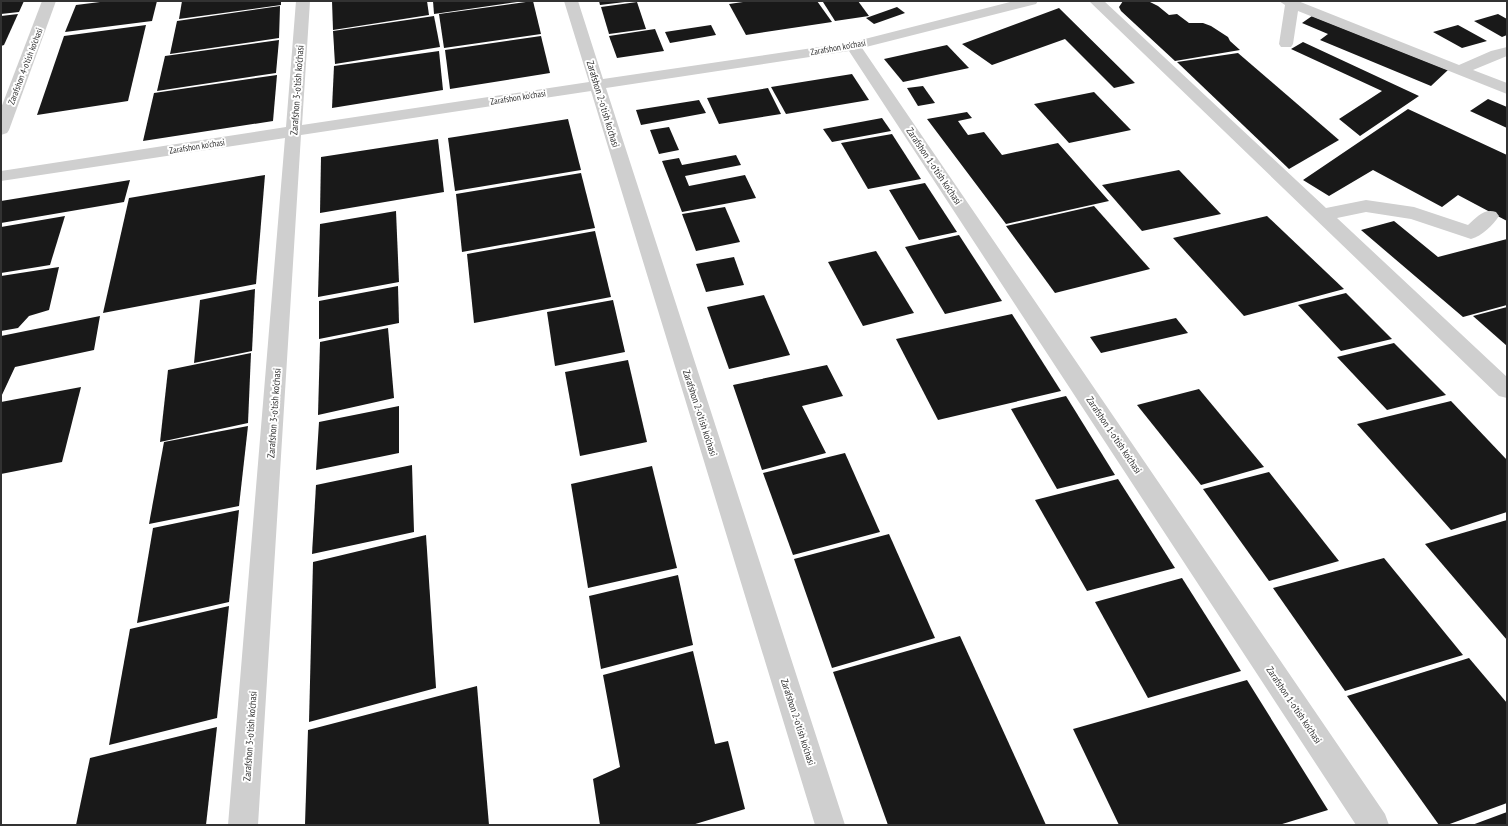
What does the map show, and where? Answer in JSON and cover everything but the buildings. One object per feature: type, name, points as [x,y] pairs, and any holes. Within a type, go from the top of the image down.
[{"type":"street","name":"Zarafshon 4-o'tish ko'chasi","points":[[1,130],[50,1]]},
{"type":"street","name":"Zarafshon 3-o'tish ko'chasi","points":[[243,825],[303,1]]},
{"type":"street","name":"Zarafshon 2-o'tish ko'chasi","points":[[571,1],[596,85],[830,825]]},
{"type":"street","name":"Zarafshon ko'chasi","points":[[1,176],[853,46],[1031,1]]},
{"type":"street","points":[[1096,1],[1507,390]]},
{"type":"street","points":[[1286,44],[1289,2],[1507,89]]},
{"type":"street","name":"Zarafshon 1-o'tish ko'chasi","points":[[853,46],[1374,825]]},
{"type":"street","points":[[1460,70],[1496,54],[1507,51]]},
{"type":"street","points":[[1322,215],[1366,206],[1414,212],[1471,233],[1490,216]]}]
